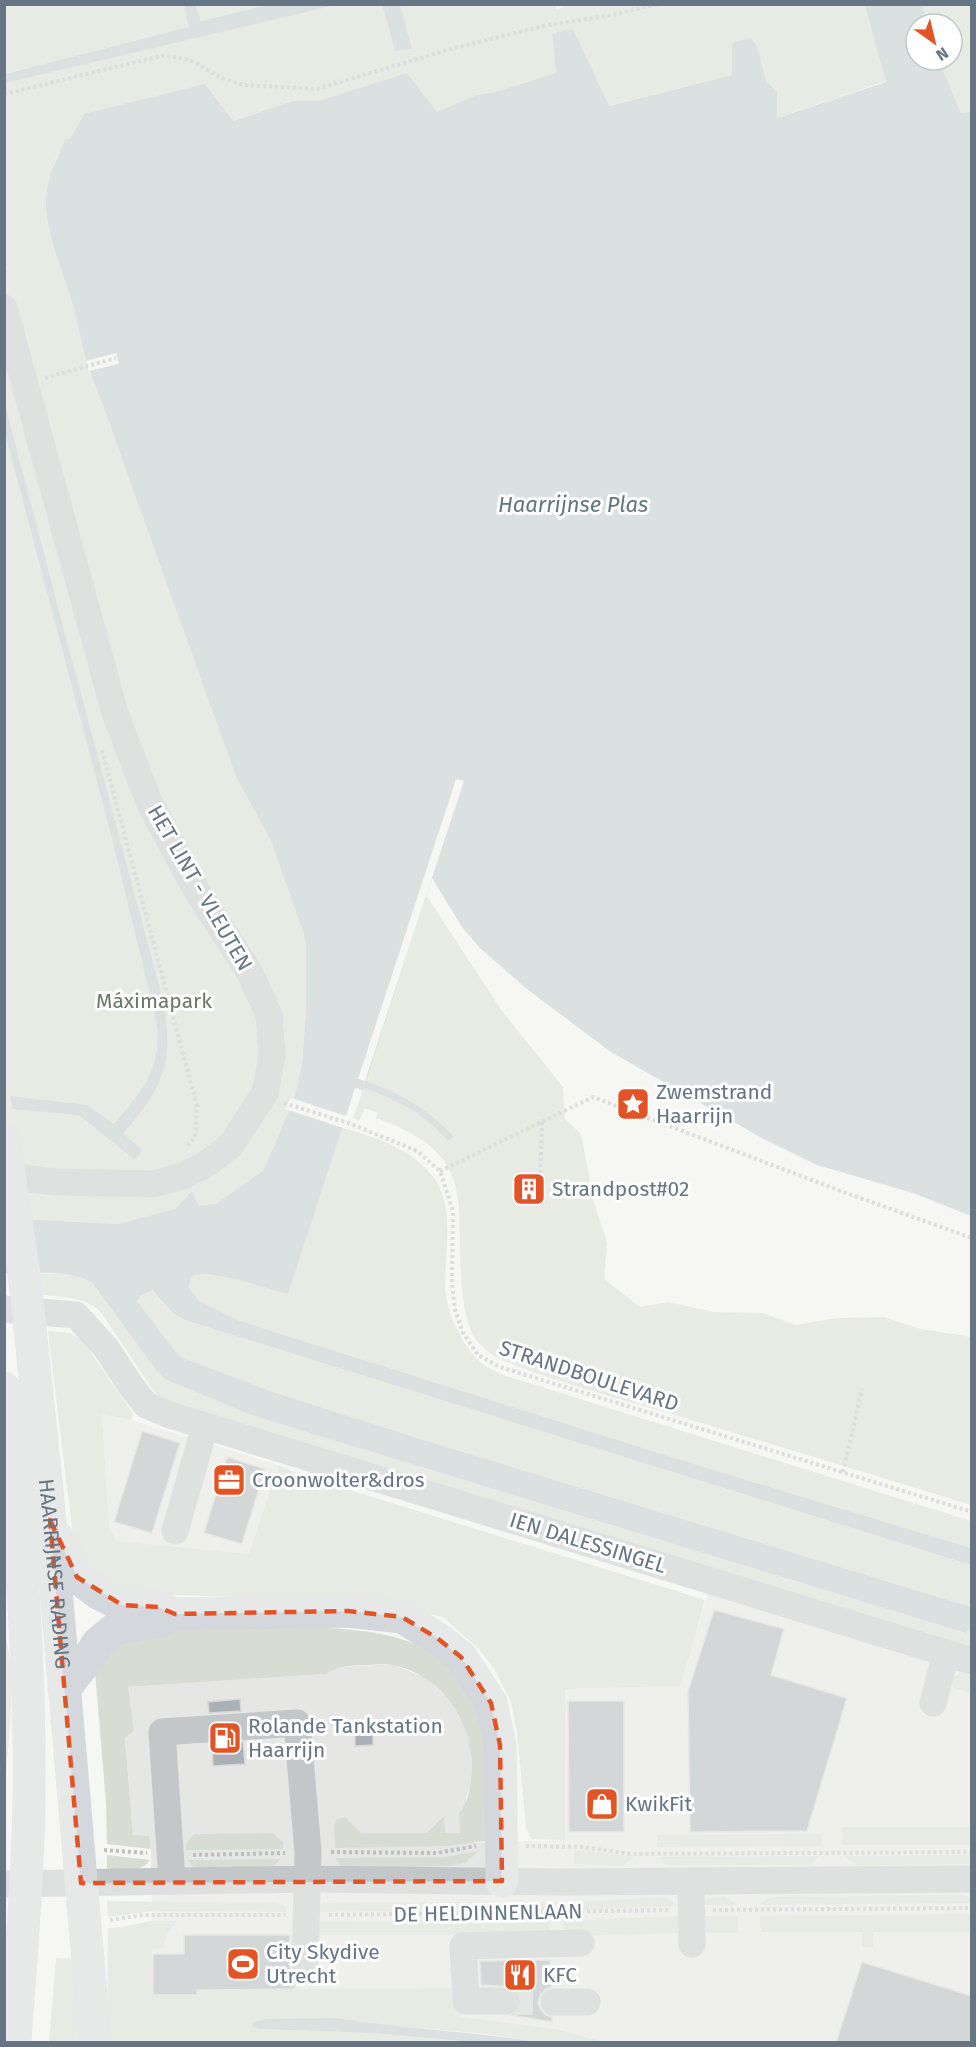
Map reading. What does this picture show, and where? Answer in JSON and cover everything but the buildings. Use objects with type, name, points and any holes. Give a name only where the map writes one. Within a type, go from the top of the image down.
[{"type":"main road","name":"HAARRIJNSE RADING","points":[[4,1141],[26,1289],[50,1520],[95,2043]]},
{"type":"main road","name":"HAARRIJNSE RADING","points":[[4,1388],[15,1620],[29,1744],[22,1957],[15,2043]]},
{"type":"main road","points":[[50,1520],[77,1577],[98,1593],[122,1605],[158,1607],[175,1614],[348,1611],[402,1617],[437,1638],[461,1658],[491,1703],[500,1745],[502,1881]]},
{"type":"main road","points":[[64,1689],[98,1643],[115,1629],[158,1622],[175,1614]]},
{"type":"street","name":"HET LINT - VLEUTEN","points":[[4,309],[115,713],[149,802],[197,891],[250,972],[268,1015],[272,1056],[265,1093],[231,1145],[208,1163],[183,1176],[154,1184],[56,1182]]},
{"type":"street","points":[[4,1176],[56,1182]]},
{"type":"street","points":[[4,1192],[18,1192],[56,1182]]},
{"type":"street","name":"IEN DALESSINGEL","points":[[7,1310],[76,1315],[106,1348],[146,1405],[170,1415],[972,1661]]},
{"type":"street","points":[[176,1531],[205,1426]]},
{"type":"street","points":[[933,1703],[946,1653]]},
{"type":"street","points":[[172,1880],[162,1732],[297,1723],[308,1879],[305,1963]]},
{"type":"street","name":"DE HELDINNENLAAN","points":[[4,1884],[308,1879],[691,1881],[972,1879]]},
{"type":"street","points":[[691,1881],[692,1944]]},
{"type":"street","points":[[507,2001],[466,2001],[463,1946],[581,1943]]},
{"type":"street","points":[[554,2002],[587,2002]]},
{"type":"path","points":[[4,94],[165,55],[190,60],[222,78],[244,85],[317,90],[454,48],[544,26],[612,15],[658,4]]},
{"type":"path","points":[[24,383],[116,358]]},
{"type":"path","points":[[99,739],[197,1106],[195,1137],[180,1154]]},
{"type":"path","points":[[277,1100],[351,1124],[417,1151],[440,1171],[593,1097],[972,1238]]},
{"type":"path","points":[[540,1185],[542,1122]]},
{"type":"path","name":"STRANDBOULEVARD","points":[[440,1171],[453,1211],[452,1283],[455,1310],[462,1333],[478,1355],[500,1367],[972,1512]]},
{"type":"path","points":[[843,1472],[862,1389]]},
{"type":"path","name":"DE HELDINNENLAAN","points":[[108,1921],[143,1915],[972,1908]]},
{"type":"highlighted area","points":[[50,1520],[77,1577],[122,1605],[158,1607],[175,1614],[348,1611],[402,1617],[437,1638],[461,1657],[491,1703],[500,1745],[502,1881],[81,1883]]},
{"type":"shaded area","points":[[102,1414],[131,1420],[279,1465],[249,1554],[117,1541],[109,1528]]},
{"type":"shaded area","points":[[718,1558],[971,1635],[971,2042],[605,2042],[555,2029],[375,2007],[153,2006],[151,1849],[133,1835],[125,1738],[134,1731],[127,1687],[326,1674],[337,1667],[392,1664],[426,1678],[449,1699],[466,1727],[472,1755],[472,1783],[466,1797],[464,1843],[565,1840],[565,1689],[681,1686]]},
{"type":"green space","points":[[196,4],[267,5],[201,21]]},
{"type":"green space","name":"Máximapark","points":[[335,4],[382,5],[395,51],[412,49],[400,5],[555,4],[557,9],[572,4],[865,5],[886,81],[776,118],[777,91],[766,81],[757,46],[732,75],[608,106],[552,34],[556,73],[495,92],[477,95],[437,113],[407,74],[319,101],[292,101],[232,121],[84,114],[56,158],[49,181],[50,229],[74,307],[89,371],[236,777],[272,843],[306,941],[306,1009],[302,1065],[294,1099],[263,1171],[216,1205],[199,1206],[192,1191],[175,1209],[118,1224],[5,1218],[4,269],[7,269],[4,258],[4,83]]},
{"type":"green space","points":[[4,5],[184,5],[190,27],[5,74]]},
{"type":"green space","points":[[922,5],[971,5],[971,111],[961,113],[944,72],[964,72],[964,12],[924,12]]},
{"type":"green space","points":[[426,895],[502,1011],[563,1087],[565,1119],[581,1134],[594,1203],[607,1243],[604,1279],[640,1307],[668,1302],[714,1312],[763,1313],[796,1325],[837,1318],[883,1317],[921,1329],[971,1337],[971,1505],[544,1376],[499,1359],[477,1341],[469,1326],[464,1303],[459,1212],[456,1188],[449,1168],[434,1150],[411,1133],[376,1118],[378,1113],[365,1108],[359,1121],[353,1118],[364,1088],[409,1109],[439,1131],[448,1141],[453,1137],[434,1118],[413,1103],[365,1081]]},
{"type":"green space","points":[[342,1127],[400,1149],[421,1164],[438,1184],[443,1196],[447,1223],[445,1290],[447,1301],[459,1334],[472,1353],[484,1365],[503,1375],[971,1521],[971,1548],[681,1460],[240,1321],[198,1300],[189,1287],[193,1276],[203,1274],[241,1280],[288,1293]]},
{"type":"green space","points":[[39,1274],[72,1275],[86,1280],[217,1399],[254,1416],[966,1633],[971,1628],[971,1648],[161,1398],[153,1390],[100,1311],[80,1300],[42,1295]]},
{"type":"green space","points":[[151,1290],[173,1313],[185,1320],[971,1565],[971,1607],[414,1437],[270,1391],[184,1358],[178,1355],[137,1301],[140,1296]]},
{"type":"green space","points":[[48,1331],[70,1333],[83,1341],[133,1414],[131,1420],[102,1414],[109,1528],[117,1541],[249,1554],[279,1465],[298,1474],[705,1600],[681,1686],[565,1689],[565,1840],[531,1839],[526,1827],[517,1732],[511,1702],[495,1670],[479,1649],[444,1618],[389,1602],[117,1593],[75,1552]]},
{"type":"green space","points":[[315,1627],[360,1631],[401,1639],[420,1646],[454,1671],[474,1700],[485,1730],[488,1762],[486,1841],[447,1846],[335,1848],[334,1825],[337,1819],[345,1817],[361,1833],[427,1833],[444,1816],[445,1833],[460,1833],[459,1813],[468,1797],[472,1766],[466,1732],[459,1716],[439,1689],[425,1678],[410,1670],[383,1664],[345,1666],[326,1674],[128,1687],[134,1731],[125,1738],[133,1835],[149,1836],[151,1849],[107,1844],[106,1803],[95,1671],[110,1651],[145,1630]]},
{"type":"green space","points":[[5,1636],[11,1670],[11,1691],[5,1792]]},
{"type":"green space","points":[[962,1673],[971,1676],[971,1693],[948,1686],[953,1677]]},
{"type":"green space","points":[[842,1827],[971,1827],[971,1845],[842,1845]]},
{"type":"green space","points":[[273,1833],[283,1842],[283,1849],[186,1850],[186,1844],[194,1834]]},
{"type":"green space","points":[[822,1834],[822,1846],[657,1847],[658,1835]]},
{"type":"green space","points":[[584,1850],[635,1857],[622,1866],[574,1864],[574,1851]]},
{"type":"green space","points":[[479,1851],[465,1863],[449,1866],[348,1868],[340,1865],[335,1858],[445,1857]]},
{"type":"green space","points":[[107,1855],[150,1860],[136,1869],[107,1870]]},
{"type":"green space","points":[[971,1855],[971,1864],[856,1865],[844,1856]]},
{"type":"green space","points":[[820,1856],[810,1865],[666,1865],[659,1857]]},
{"type":"green space","points":[[281,1859],[270,1869],[199,1869],[192,1866],[188,1860]]},
{"type":"green space","points":[[964,1895],[970,1898],[971,1903],[760,1905],[765,1900],[774,1897]]},
{"type":"green space","points":[[725,1896],[737,1905],[700,1905],[706,1899]]},
{"type":"green space","points":[[666,1897],[676,1906],[574,1910],[574,1902]]},
{"type":"green space","points":[[107,1901],[276,1903],[284,1906],[287,1912],[153,1911],[108,1917]]},
{"type":"green space","points":[[558,1902],[551,1910],[311,1912],[315,1906],[325,1903]]},
{"type":"green space","points":[[971,1914],[971,1932],[873,1932],[873,1947],[862,1947],[862,1932],[761,1932],[760,1916]]},
{"type":"green space","points":[[678,1916],[678,1933],[564,1936],[564,1921]]},
{"type":"green space","points":[[699,1916],[738,1916],[738,1933],[699,1933]]},
{"type":"green space","points":[[151,1921],[177,1921],[167,1934],[164,1948],[152,1949],[153,1995],[196,1995],[197,1990],[454,1988],[453,1935],[311,1935],[311,1922],[550,1921],[550,1936],[460,1937],[461,2017],[555,2029],[605,2042],[536,2042],[487,2034],[371,2024],[336,2018],[257,2020],[260,2029],[372,2033],[472,2042],[107,2042],[108,1928]]},
{"type":"green space","points":[[56,1958],[77,1959],[82,2042],[49,2042]]},
{"type":"water","points":[[184,5],[196,5],[201,21],[267,5],[335,5],[5,83],[5,74],[189,27]]},
{"type":"water","points":[[382,5],[400,5],[412,49],[395,51]]},
{"type":"water","name":"Haarrijnse Plas","points":[[865,5],[922,5],[924,12],[904,12],[904,72],[944,72],[961,113],[972,111],[971,1216],[913,1193],[817,1165],[760,1137],[611,1052],[527,989],[480,948],[462,927],[432,878],[366,1081],[391,1091],[424,1110],[454,1137],[448,1141],[439,1131],[409,1109],[364,1088],[349,1130],[342,1128],[288,1294],[227,1277],[203,1274],[192,1277],[189,1287],[198,1300],[240,1321],[681,1460],[971,1548],[971,1565],[185,1320],[173,1313],[152,1290],[140,1296],[137,1301],[178,1355],[184,1358],[270,1391],[414,1437],[971,1607],[971,1628],[966,1633],[254,1416],[165,1379],[94,1285],[86,1280],[64,1274],[5,1273],[4,1218],[118,1224],[175,1209],[192,1191],[199,1206],[216,1204],[263,1171],[294,1099],[302,1065],[306,1009],[306,941],[272,843],[236,777],[89,368],[73,305],[52,242],[46,194],[52,169],[67,138],[70,139],[84,114],[205,84],[233,121],[292,101],[319,101],[407,73],[437,112],[477,95],[495,92],[556,73],[552,34],[573,29],[609,106],[732,75],[732,43],[751,38],[757,46],[766,81],[777,91],[777,118],[886,82]]},
{"type":"water","points":[[4,401],[165,1008],[167,1046],[162,1074],[146,1105],[123,1133],[142,1150],[134,1159],[79,1115],[13,1109],[10,1096],[87,1105],[114,1124],[148,1079],[153,1067],[158,1040],[157,1024],[113,842],[5,433]]},
{"type":"water","points":[[336,2018],[536,2042],[472,2042],[372,2033],[259,2029],[253,2027],[252,2023],[263,2019]]},
{"type":"pier","points":[[116,353],[119,364],[89,371],[86,361]]},
{"type":"pier","points":[[456,779],[464,781],[365,1081],[358,1079]]},
{"type":"pier","points":[[355,1088],[363,1090],[349,1130],[285,1109],[291,1098],[346,1116]]},
{"type":"tunnel","points":[[506,2001],[554,2002]]},
{"type":"place","name":"Zwemstrand Haarrijn","points":[[633,1104]]},
{"type":"place","name":"Strandpost#02","points":[[529,1189]]},
{"type":"place","name":"Croonwolter&dros","points":[[229,1480]]},
{"type":"place","name":"Rolande Tankstation Haarrijn","points":[[225,1738]]},
{"type":"place","name":"KwikFit","points":[[602,1804]]},
{"type":"place","name":"City Skydive Utrecht","points":[[243,1964]]},
{"type":"place","name":"KFC","points":[[520,1975]]}]
